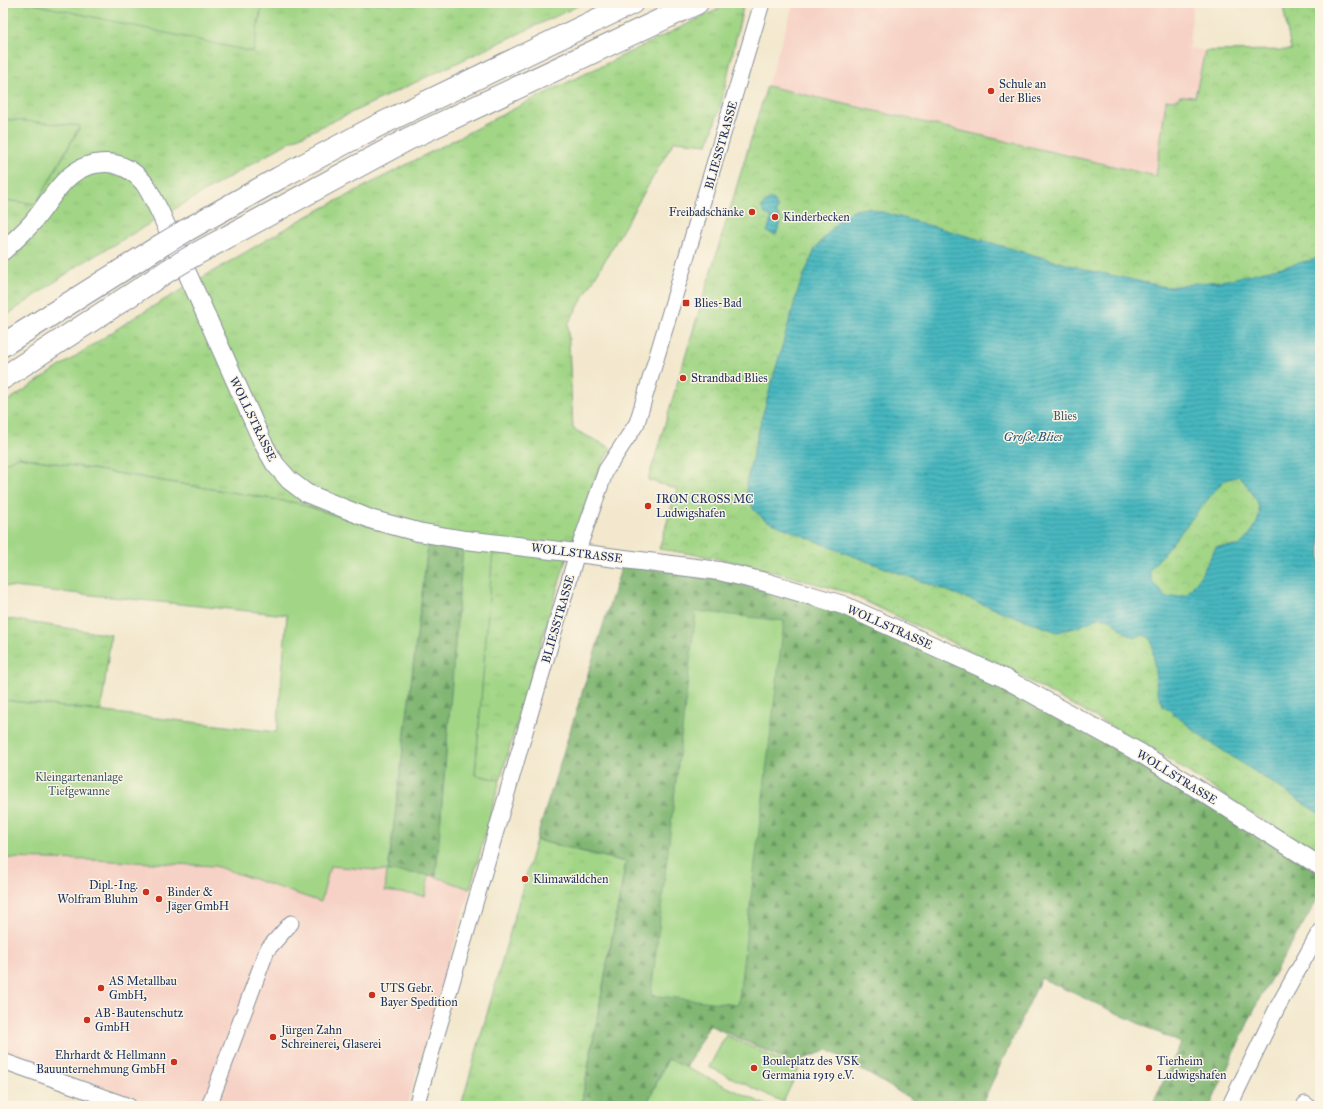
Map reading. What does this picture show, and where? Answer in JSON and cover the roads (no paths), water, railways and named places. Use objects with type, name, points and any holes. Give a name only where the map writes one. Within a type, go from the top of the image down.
[{"type":"highway","points":[[3,345],[160,246],[279,178],[377,126],[632,3]]},
{"type":"highway","points":[[3,378],[169,270],[408,139],[698,3]]},
{"type":"street","name":"BLIESSTRASSE","points":[[416,1106],[577,553],[606,470],[637,424],[762,3]]},
{"type":"street","name":"WOLLSTRASSE","points":[[3,251],[32,223],[70,175],[82,167],[97,163],[113,164],[130,170],[144,183],[160,212],[263,443],[275,464],[288,480],[306,493],[322,501],[373,520],[418,532],[465,540],[719,572],[765,582],[843,605],[1004,678],[1142,754],[1320,866]]},
{"type":"street","points":[[209,1106],[267,950],[291,923]]},
{"type":"street","points":[[1230,1105],[1277,1008],[1320,931]]},
{"type":"street","points":[[3,1061],[129,1106]]},
{"type":"water","name":"Kinderbecken","points":[[770,199],[774,201],[778,208],[776,212],[781,220],[776,235],[767,232],[771,219],[770,216],[766,215],[761,207]]},
{"type":"water","name":"Große Blies","points":[[868,208],[1087,270],[1166,287],[1227,280],[1320,258],[1320,814],[1205,739],[1163,705],[1157,691],[1152,643],[1149,637],[1143,635],[1135,637],[1128,635],[1110,619],[1100,617],[1078,627],[1057,632],[837,550],[765,520],[754,510],[748,499],[746,484],[762,417],[798,290],[815,249],[841,218],[853,210]],"holes":[[[1239,476],[1258,503],[1259,511],[1255,527],[1239,546],[1216,547],[1201,575],[1187,595],[1167,598],[1153,583],[1149,571],[1223,481]]]},
{"type":"place","name":"Schule an der Blies","points":[[991,91]]},
{"type":"place","name":"Freibadschänke","points":[[752,212]]},
{"type":"place","name":"Kinderbecken","points":[[775,217]]},
{"type":"place","name":"Blies-Bad","points":[[686,303]]},
{"type":"place","name":"Strandbad Blies","points":[[683,378]]},
{"type":"place","name":"IRON CROSS MC Ludwigshafen","points":[[648,506]]},
{"type":"place","name":"Klimawäldchen","points":[[525,879]]},
{"type":"place","name":"Dipl.-Ing. Wolfram Bluhm","points":[[146,892]]},
{"type":"place","name":"Binder & Jäger GmbH","points":[[159,899]]},
{"type":"place","name":"AS Metallbau GmbH,","points":[[101,988]]},
{"type":"place","name":"UTS Gebr. Bayer Spedition","points":[[372,995]]},
{"type":"place","name":"AB-Bautenschutz GmbH","points":[[87,1020]]},
{"type":"place","name":"Jürgen Zahn Schreinerei, Glaserei","points":[[273,1037]]},
{"type":"place","name":"Ehrhardt & Hellmann Bauunternehmung GmbH","points":[[174,1062]]},
{"type":"place","name":"Bouleplatz des VSK Germania 1919 e.V.","points":[[754,1068]]},
{"type":"place","name":"Tierheim Ludwigshafen","points":[[1149,1068]]},
{"type":"park label","name":"Blies","points":[[1065,416]]},
{"type":"park label","name":"Kleingartenanlage Tiefgewanne","points":[[79,784]]}]
